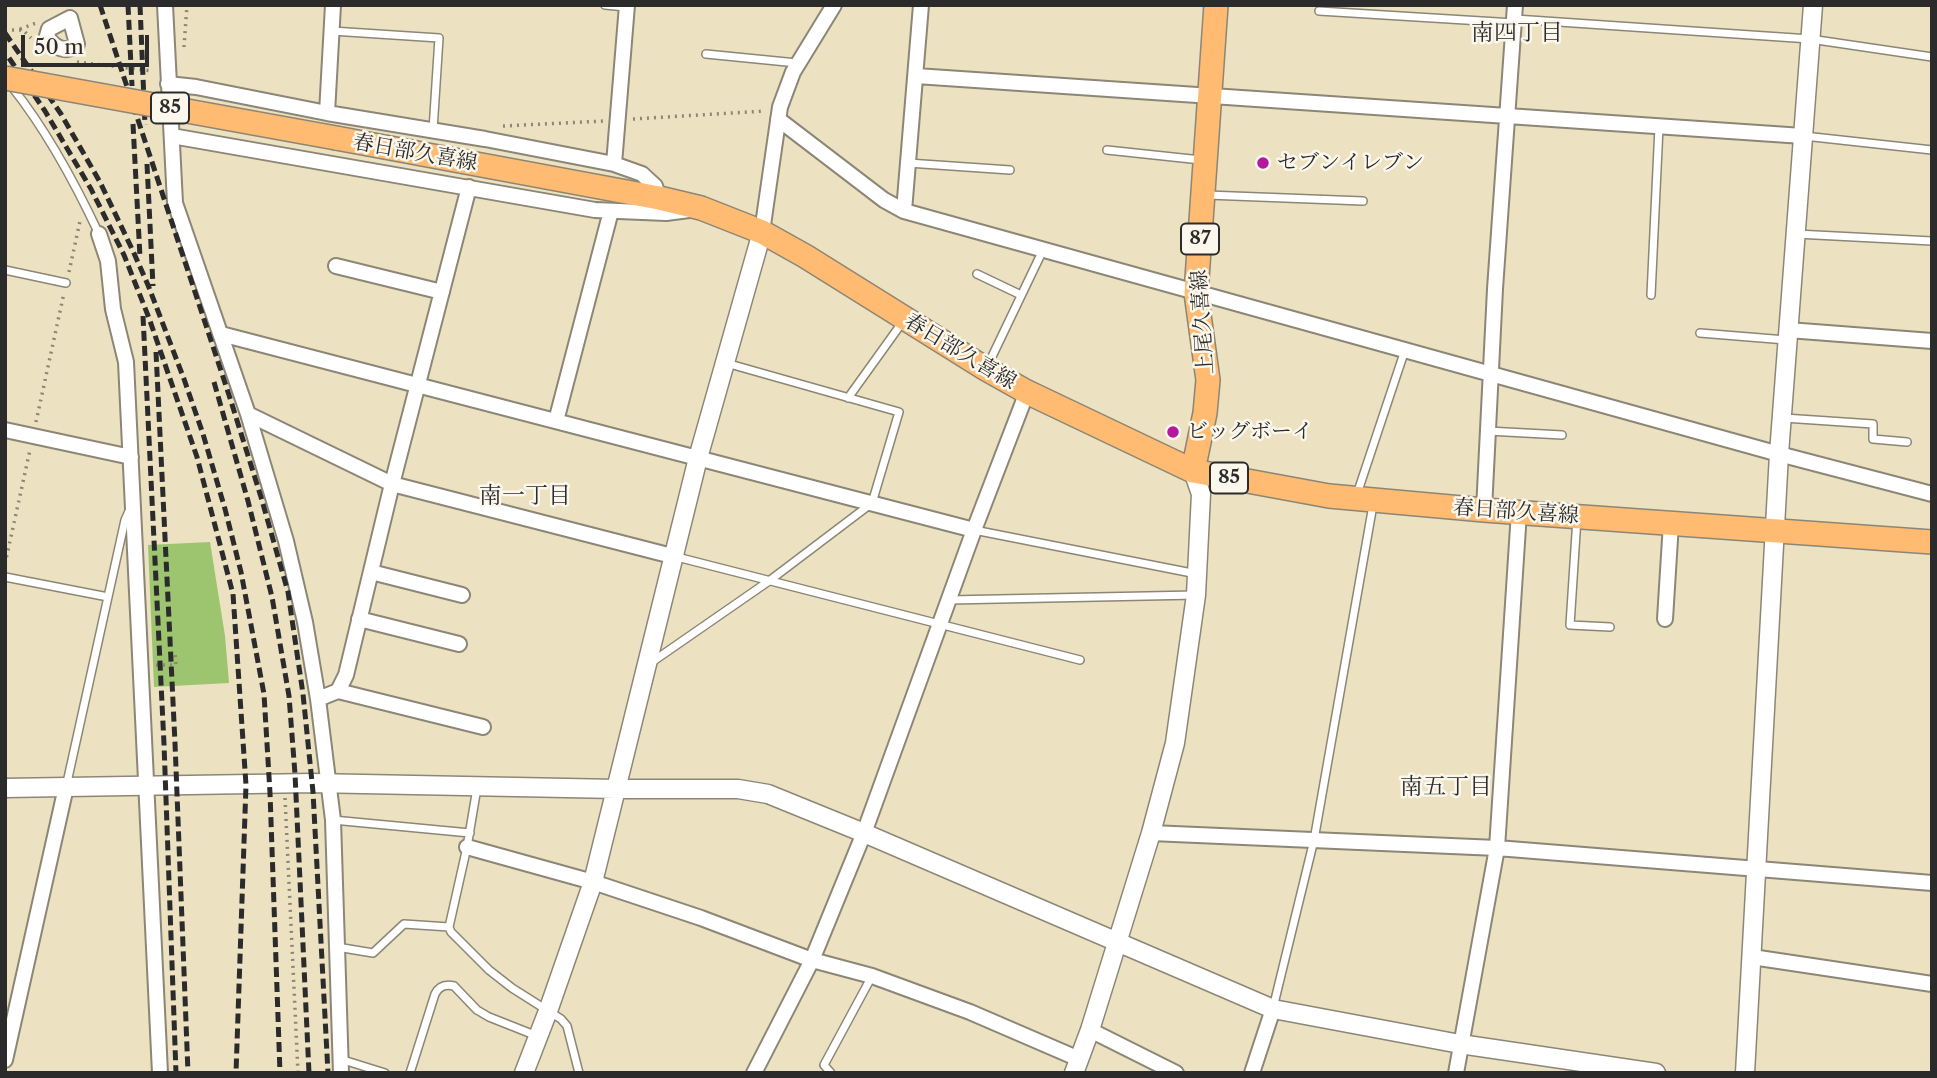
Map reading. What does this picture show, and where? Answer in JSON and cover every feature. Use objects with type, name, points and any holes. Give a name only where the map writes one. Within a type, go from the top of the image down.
[{"type":"main road","name":"上尾久喜線","points":[[1193,471],[1205,413],[1208,380],[1196,293],[1216,5]]},
{"type":"main road","name":"春日部久喜線","points":[[8,82],[336,138],[701,208],[762,232],[805,256],[1027,392],[1193,471],[1329,496],[1484,510],[1932,542]]},
{"type":"street","points":[[165,5],[175,203],[248,414],[286,541],[305,622],[318,699],[333,820],[340,1066]]},
{"type":"street","points":[[327,113],[333,5]]},
{"type":"street","points":[[524,1073],[593,882],[672,556],[762,232],[780,107],[798,64],[834,5]]},
{"type":"street","points":[[904,211],[921,5]]},
{"type":"street","points":[[1745,1073],[1779,454],[1813,5]]},
{"type":"street","points":[[614,164],[626,6]]},
{"type":"street","points":[[1484,510],[1495,289],[1514,16]]},
{"type":"street","points":[[916,76],[1803,136]]},
{"type":"street","points":[[168,84],[614,164],[642,174],[656,186],[659,198]]},
{"type":"street","points":[[778,119],[884,200],[904,211],[1932,494]]},
{"type":"street","points":[[172,136],[611,211],[666,213],[701,208]]},
{"type":"street","points":[[338,691],[346,675],[469,187]]},
{"type":"street","points":[[556,421],[611,211]]},
{"type":"street","points":[[99,234],[108,261],[113,309],[125,354],[160,1073]]},
{"type":"street","points":[[336,266],[442,292]]},
{"type":"street","points":[[221,334],[974,530]]},
{"type":"street","points":[[1787,335],[1932,341]]},
{"type":"street","points":[[754,1073],[812,960],[864,833],[1027,392]]},
{"type":"street","points":[[248,414],[392,484],[672,556]]},
{"type":"street","points":[[5,430],[131,457]]},
{"type":"street","points":[[468,840],[702,918],[812,960],[872,976],[970,1012],[1076,1066],[1090,1030],[1151,833],[1175,743],[1198,574],[1201,494],[1193,471]]},
{"type":"street","points":[[1456,1073],[1497,848],[1519,512]]},
{"type":"street","points":[[1664,619],[1671,523]]},
{"type":"street","points":[[371,572],[462,595]]},
{"type":"street","points":[[359,619],[460,644]]},
{"type":"street","points":[[318,699],[338,691],[484,727]]},
{"type":"street","points":[[5,788],[329,783],[738,789],[768,794],[1273,1009],[1460,1044],[1656,1073]]},
{"type":"street","points":[[6,1054],[66,788]]},
{"type":"street","points":[[1151,833],[1497,848],[1932,883]]},
{"type":"street","points":[[1752,957],[1932,984]]},
{"type":"street","points":[[1252,1073],[1273,1009]]},
{"type":"street","points":[[1090,1030],[1176,1073]]},
{"type":"lane","points":[[605,5],[626,6]]},
{"type":"lane","points":[[1319,11],[1514,16],[1810,39],[1932,57]]},
{"type":"lane","points":[[331,32],[439,38],[433,130]]},
{"type":"lane","points":[[706,54],[798,64]]},
{"type":"lane","points":[[8,82],[27,106],[84,202],[99,234]]},
{"type":"lane","points":[[1651,295],[1659,127]]},
{"type":"lane","points":[[1803,136],[1932,150]]},
{"type":"lane","points":[[1107,150],[1205,160]]},
{"type":"lane","points":[[908,163],[1010,170]]},
{"type":"lane","points":[[1203,195],[1363,201]]},
{"type":"lane","points":[[1796,234],[1932,241]]},
{"type":"lane","points":[[986,369],[1043,250]]},
{"type":"lane","points":[[5,270],[66,283]]},
{"type":"lane","points":[[977,274],[1021,295]]},
{"type":"lane","points":[[848,397],[904,319]]},
{"type":"lane","points":[[1700,333],[1787,335]]},
{"type":"lane","points":[[1273,1009],[1314,839],[1365,499],[1405,350]]},
{"type":"lane","points":[[646,666],[769,581],[872,503],[899,412],[726,363]]},
{"type":"lane","points":[[1782,418],[1873,424],[1872,439],[1907,442]]},
{"type":"lane","points":[[1488,430],[1562,435]]},
{"type":"lane","points":[[66,788],[125,520],[133,501]]},
{"type":"lane","points":[[1577,516],[1570,625],[1610,627]]},
{"type":"lane","points":[[974,530],[1198,574]]},
{"type":"lane","points":[[672,556],[1080,660]]},
{"type":"lane","points":[[5,576],[108,597]]},
{"type":"lane","points":[[949,600],[1196,595]]},
{"type":"lane","points":[[478,787],[449,927],[489,970],[568,1026],[579,1073]]},
{"type":"lane","points":[[333,820],[468,840]]},
{"type":"lane","points":[[337,947],[373,953],[404,925],[449,927]]},
{"type":"lane","points":[[831,1073],[824,1065],[872,976]]},
{"type":"lane","points":[[410,1073],[435,994],[438,988],[444,985],[454,986],[477,1010],[489,1017],[538,1037]]},
{"type":"lane","points":[[340,1066],[385,1073]]},
{"type":"path","points":[[184,46],[187,5]]},
{"type":"path","points":[[5,564],[84,202]]},
{"type":"path","points":[[140,664],[176,665],[176,652]]},
{"type":"path","points":[[285,793],[298,1073]]},
{"type":"green space","points":[[210,542],[225,636],[229,683],[154,687],[148,545]]},
{"type":"railway","points":[[100,5],[229,395],[288,592],[303,694],[313,792],[328,1073]]},
{"type":"railway","points":[[128,5],[132,86]]},
{"type":"railway","points":[[140,5],[145,125]]},
{"type":"railway","points":[[5,33],[61,114],[100,182],[133,251],[184,379],[225,509],[241,572],[264,694],[280,1073]]},
{"type":"railway","points":[[9,58],[45,111],[91,189],[124,255],[197,457],[233,594],[246,785],[236,1073]]},
{"type":"railway","points":[[133,124],[140,257]]},
{"type":"railway","points":[[147,164],[153,286]]},
{"type":"railway","points":[[143,316],[164,744],[176,1073]]},
{"type":"railway","points":[[156,352],[188,1073]]},
{"type":"railway","points":[[214,382],[272,597],[289,696],[309,1073]]},
{"type":"place","name":"セブンイレブン","points":[[1263,163]]},
{"type":"place","name":"ビッグボーイ","points":[[1173,432]]},
{"type":"district","name":"南四丁目","points":[[1517,33]]},
{"type":"district","name":"南一丁目","points":[[525,496]]},
{"type":"district","name":"南五丁目","points":[[1446,787]]}]
